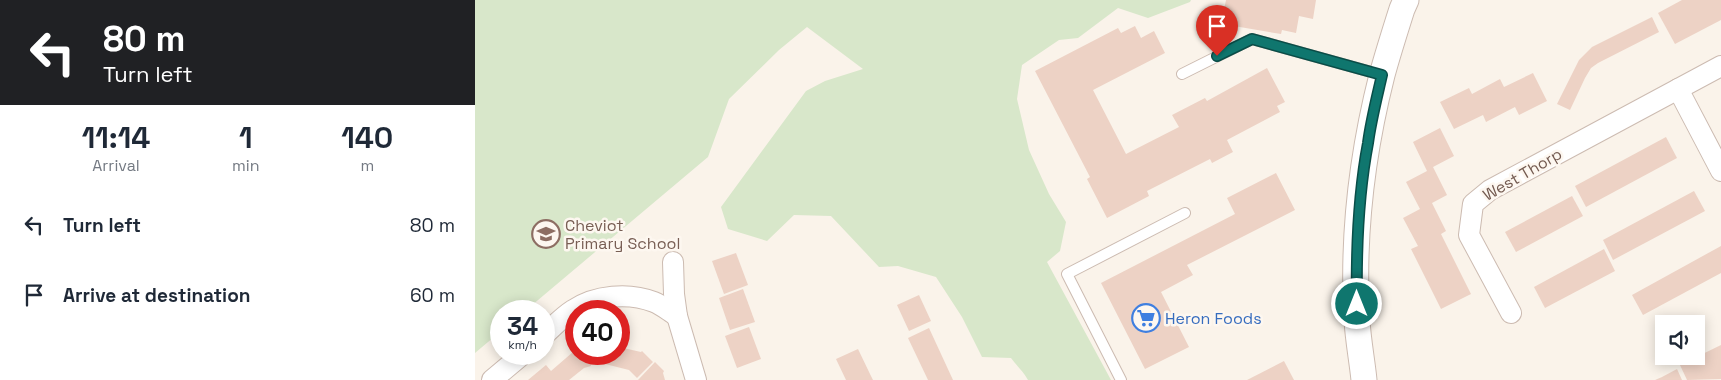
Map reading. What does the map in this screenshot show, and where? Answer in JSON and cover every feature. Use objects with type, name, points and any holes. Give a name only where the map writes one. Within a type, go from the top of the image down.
[{"type":"street","points":[[1364,380],[1357,320],[1356,255],[1360,201],[1368,142],[1382,75],[1406,0]]},
{"type":"street","name":"West Thorp","points":[[1511,313],[1469,235],[1473,204],[1490,190],[1721,66]]},
{"type":"street","points":[[1678,89],[1721,171]]},
{"type":"street","points":[[673,262],[677,316],[696,380]]},
{"type":"street","points":[[555,326],[573,310],[593,301],[609,297],[632,296],[655,302],[677,316]]},
{"type":"street","points":[[492,380],[510,365]]},
{"type":"lane","points":[[1182,74],[1252,39],[1382,75]]},
{"type":"lane","points":[[1121,380],[1067,274],[1185,213]]},
{"type":"green space","points":[[475,0],[1191,0],[1148,18],[1118,8],[1078,38],[1059,40],[1022,65],[1017,99],[1029,150],[1049,194],[1066,222],[1060,251],[1047,262],[1111,380],[1028,380],[1011,358],[982,357],[962,317],[936,277],[898,266],[879,267],[831,216],[794,215],[767,241],[728,229],[721,207],[806,91],[825,81],[863,69],[807,27],[779,50],[729,99],[708,157],[538,300],[490,300],[490,340],[475,353]]},
{"type":"building","points":[[1226,0],[1316,0],[1313,19],[1299,16],[1296,33],[1282,30],[1281,34],[1234,26],[1235,22],[1227,21],[1228,15],[1223,15]]},
{"type":"building","points":[[1682,0],[1721,0],[1721,20],[1675,44],[1658,13]]},
{"type":"building","points":[[1652,17],[1659,32],[1591,68],[1570,110],[1557,104],[1579,60],[1592,47]]},
{"type":"building","points":[[1135,26],[1141,38],[1154,31],[1165,53],[1093,90],[1126,154],[1179,127],[1172,115],[1205,98],[1207,101],[1267,68],[1285,102],[1277,106],[1280,112],[1227,140],[1233,152],[1212,163],[1210,159],[1147,191],[1149,196],[1107,218],[1087,179],[1090,177],[1035,71],[1118,28],[1121,33]]},
{"type":"building","points":[[1533,73],[1547,101],[1519,115],[1515,107],[1486,122],[1483,115],[1454,129],[1440,102],[1469,88],[1472,94],[1500,79],[1504,87]]},
{"type":"building","points":[[1440,128],[1454,156],[1433,167],[1447,195],[1432,203],[1446,231],[1441,234],[1471,294],[1441,309],[1411,249],[1418,246],[1403,218],[1420,209],[1406,182],[1427,171],[1413,142]]},
{"type":"building","points":[[1666,137],[1677,158],[1586,207],[1575,186]]},
{"type":"building","points":[[1276,173],[1295,210],[1187,265],[1193,275],[1161,292],[1189,347],[1145,369],[1101,283],[1235,214],[1227,198]]},
{"type":"building","points":[[1694,191],[1705,211],[1613,260],[1603,240]]},
{"type":"building","points":[[1572,196],[1583,216],[1516,252],[1505,232]]},
{"type":"building","points":[[1721,246],[1721,273],[1643,315],[1632,295]]},
{"type":"building","points":[[1604,249],[1615,271],[1545,308],[1534,287]]},
{"type":"building","points":[[736,253],[748,285],[724,294],[712,261]]},
{"type":"building","points":[[743,289],[755,322],[730,330],[719,298]]},
{"type":"building","points":[[919,295],[931,321],[909,331],[897,305]]},
{"type":"building","points":[[749,327],[761,359],[737,368],[725,336]]},
{"type":"building","points":[[929,328],[953,380],[928,380],[908,338]]},
{"type":"building","points":[[1721,345],[1721,379],[1687,380],[1680,365],[1705,365],[1705,353]]},
{"type":"building","points":[[858,349],[873,380],[846,380],[836,359]]},
{"type":"building","points":[[630,350],[642,351],[653,362],[637,378],[629,370],[609,365],[630,365]]},
{"type":"building","points":[[565,359],[565,365],[591,366],[584,368],[569,380],[528,380],[546,365],[551,371]]},
{"type":"building","points":[[1284,361],[1294,380],[1247,380]]},
{"type":"building","points":[[655,362],[664,371],[665,380],[638,380]]},
{"type":"building","points":[[1677,369],[1682,380],[1655,380],[1662,377]]},
{"type":"place","name":"Cheviot Primary School","points":[[546,234]]},
{"type":"place","name":"Heron Foods","points":[[1146,318]]},
{"type":"route","points":[[1217,56],[1252,39],[1382,75],[1368,142],[1360,201],[1356,255],[1357,304]]}]
